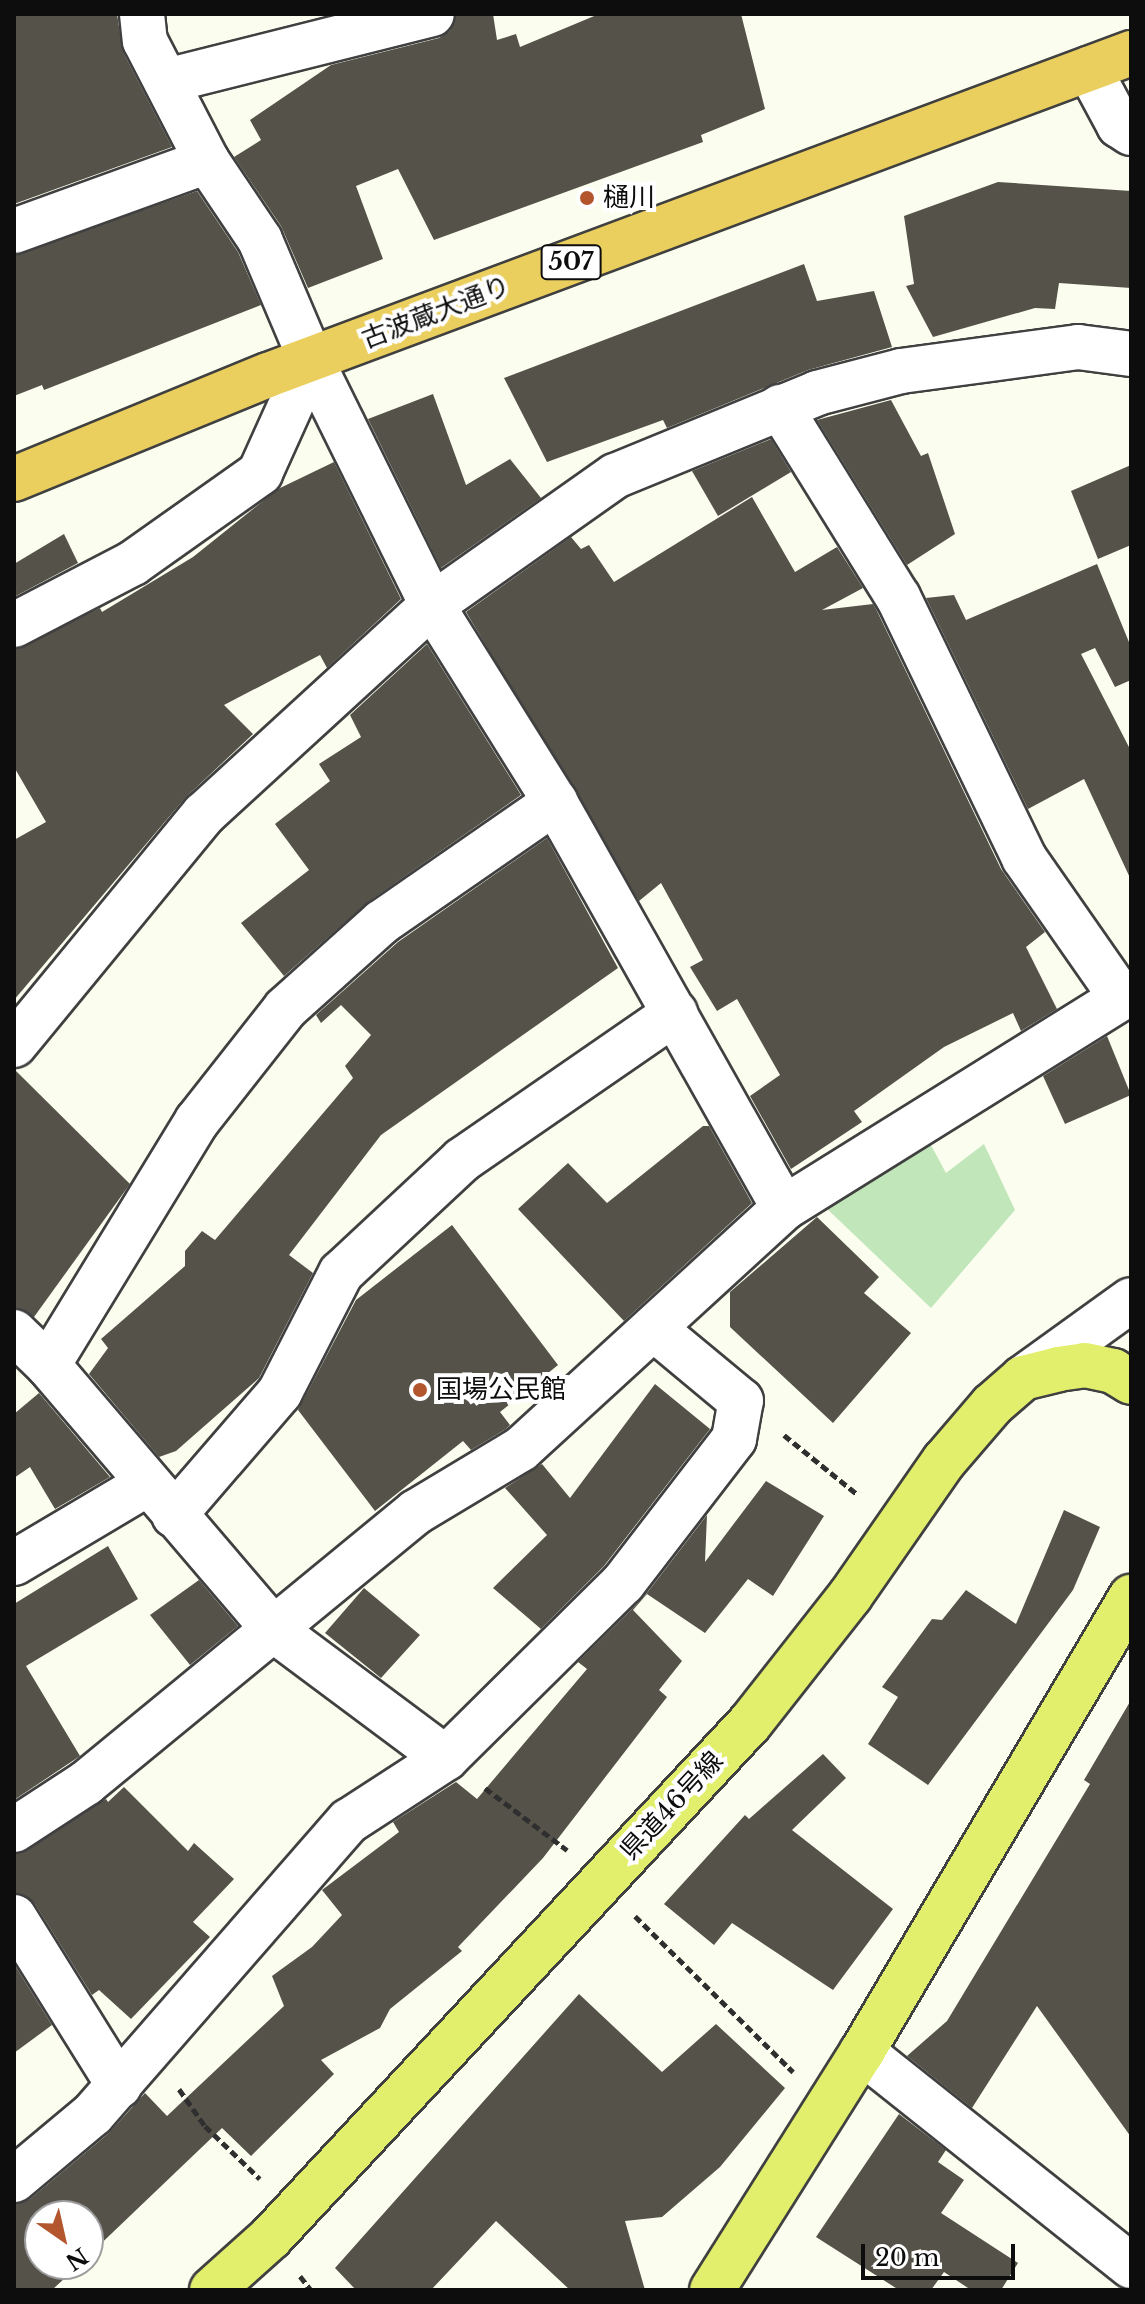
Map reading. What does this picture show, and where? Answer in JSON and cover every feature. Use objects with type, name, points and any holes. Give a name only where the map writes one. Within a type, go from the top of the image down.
[{"type":"highway","name":"古波蔵大通り","points":[[14,479],[311,360],[1131,53]]},
{"type":"main road","points":[[1023,1378],[1085,1365],[1113,1371],[1131,1382]]},
{"type":"main road","name":"県道46号線","points":[[212,2290],[271,2237],[750,1723],[850,1596],[971,1426],[1023,1378]]},
{"type":"main road","points":[[712,2290],[862,2052],[1131,1597]]},
{"type":"street","points":[[142,14],[145,41],[207,161],[260,240],[311,360],[432,605],[555,802],[784,1208]]},
{"type":"street","points":[[166,81],[432,14]]},
{"type":"street","points":[[1089,69],[1119,125],[1131,133]]},
{"type":"street","points":[[14,231],[207,161]]},
{"type":"street","points":[[14,1045],[204,814],[432,605],[615,476],[780,407],[901,371],[1003,354],[1078,347],[1131,354]]},
{"type":"street","points":[[14,625],[133,563],[260,473],[311,360]]},
{"type":"street","points":[[14,1830],[86,1783],[416,1512],[521,1449],[784,1208],[1126,994],[1024,858],[898,597],[780,407]]},
{"type":"street","points":[[48,1365],[197,1121],[285,1009],[382,922],[555,802]]},
{"type":"street","points":[[14,1563],[161,1499],[280,1392],[341,1273],[462,1160],[675,1013]]},
{"type":"street","points":[[1023,1378],[1131,1300]]},
{"type":"street","points":[[14,2180],[119,2086],[150,2045],[349,1821],[446,1758],[623,1583],[734,1439],[741,1401],[653,1328]]},
{"type":"street","points":[[14,1332],[48,1365],[274,1630],[446,1758]]},
{"type":"street","points":[[14,1917],[119,2086]]},
{"type":"street","points":[[862,2052],[1131,2266]]},
{"type":"path","points":[[741,1401],[858,1495]]},
{"type":"path","points":[[446,1758],[577,1858]]},
{"type":"path","points":[[623,1904],[796,2075]]},
{"type":"path","points":[[150,2045],[205,2126],[270,2188]]},
{"type":"green space","points":[[925,1134],[946,1173],[984,1144],[1015,1210],[931,1308],[823,1205]]},
{"type":"building","points":[[14,14],[117,14],[123,52],[172,147],[14,204]]},
{"type":"building","points":[[456,14],[493,14],[497,40],[516,34],[520,47],[599,14],[741,14],[765,109],[701,135],[703,142],[434,240],[398,169],[356,186],[383,259],[308,288],[281,226],[234,157],[261,140],[250,120],[331,65],[439,38],[450,31]]},
{"type":"building","points":[[998,182],[1131,191],[1131,288],[1059,283],[1055,309],[1035,308],[933,337],[906,286],[914,284],[904,216]]},
{"type":"building","points":[[197,191],[238,252],[261,305],[44,390],[42,385],[14,396],[14,255]]},
{"type":"building","points":[[804,264],[817,301],[874,291],[892,347],[808,370],[667,428],[663,420],[547,462],[504,378]]},
{"type":"building","points":[[433,394],[466,485],[510,459],[541,498],[441,568],[368,419]]},
{"type":"building","points":[[891,400],[921,456],[928,453],[955,534],[907,565],[817,420]]},
{"type":"building","points":[[771,439],[791,472],[718,516],[692,471]]},
{"type":"building","points":[[334,462],[401,599],[327,668],[320,655],[224,705],[253,734],[185,798],[14,1000],[14,840],[46,822],[14,767],[14,650],[100,608],[102,612],[193,557],[278,489]]},
{"type":"building","points":[[1131,465],[1131,545],[1098,559],[1071,491]]},
{"type":"building","points":[[752,497],[795,572],[837,547],[863,588],[822,610],[873,604],[876,609],[1001,869],[1045,932],[1026,947],[1057,1009],[1021,1031],[1013,1013],[944,1047],[854,1111],[862,1122],[791,1169],[750,1096],[780,1075],[737,999],[717,1011],[690,967],[703,960],[661,883],[639,901],[466,612],[571,537],[581,549],[589,545],[614,582]]},
{"type":"building","points":[[64,534],[78,563],[14,597],[14,564]]},
{"type":"building","points":[[1097,564],[1131,647],[1131,680],[1115,687],[1095,648],[1081,654],[1131,751],[1131,880],[1084,779],[1028,809],[926,598],[954,595],[966,620]]},
{"type":"building","points":[[427,644],[521,795],[368,902],[284,976],[241,923],[309,870],[275,824],[330,781],[319,764],[361,737],[350,715]]},
{"type":"building","points":[[547,838],[618,968],[381,1135],[289,1255],[313,1273],[259,1378],[176,1451],[159,1457],[89,1374],[108,1348],[101,1339],[185,1266],[185,1251],[202,1231],[215,1240],[353,1078],[345,1066],[371,1035],[341,1005],[321,1023],[316,1015],[398,942]]},
{"type":"building","points":[[1107,1036],[1131,1095],[1065,1124],[1043,1076]]},
{"type":"building","points":[[14,1069],[130,1184],[34,1317],[14,1308]]},
{"type":"building","points":[[703,1126],[709,1126],[752,1203],[624,1321],[518,1209],[568,1163],[607,1203]]},
{"type":"building","points":[[817,1217],[879,1277],[864,1293],[911,1333],[833,1423],[730,1327],[730,1292]]},
{"type":"building","name":"国場公民館","points":[[452,1225],[558,1365],[500,1412],[510,1425],[506,1429],[471,1450],[463,1441],[375,1511],[298,1410],[356,1300]]},
{"type":"building","points":[[655,1384],[710,1429],[604,1566],[541,1629],[493,1588],[547,1535],[505,1488],[542,1464],[570,1498]]},
{"type":"building","points":[[39,1393],[110,1477],[55,1509],[30,1467],[14,1478],[14,1414]]},
{"type":"building","points":[[766,1481],[824,1516],[773,1596],[748,1579],[705,1633],[647,1594],[633,1610],[682,1661],[659,1690],[667,1697],[543,1858],[458,1947],[462,1951],[390,2009],[380,2028],[321,2060],[334,2074],[251,2156],[222,2128],[104,2241],[104,2200],[27,2200],[109,2133],[145,2093],[167,2116],[284,2006],[272,1976],[312,1947],[342,1915],[322,1890],[399,1832],[393,1822],[456,1782],[477,1799],[587,1669],[578,1662],[643,1598],[707,1515],[705,1562]]},
{"type":"building","points":[[1064,1510],[1100,1527],[1073,1590],[928,1785],[868,1744],[898,1697],[882,1687],[932,1619],[942,1620],[966,1590],[1016,1624]]},
{"type":"building","points":[[108,1546],[138,1599],[26,1666],[80,1756],[14,1800],[14,1604]]},
{"type":"building","points":[[199,1580],[238,1626],[190,1665],[150,1615]]},
{"type":"building","points":[[364,1588],[420,1635],[381,1678],[325,1633]]},
{"type":"building","points":[[1131,1700],[1131,2137],[1037,2006],[972,2108],[907,2056],[947,2021],[1090,1784],[1084,1780]]},
{"type":"building","points":[[823,1754],[846,1778],[792,1830],[893,1909],[833,1990],[732,1923],[714,1945],[664,1904],[745,1815],[749,1819]]},
{"type":"building","points":[[124,1787],[188,1851],[194,1843],[234,1879],[193,1922],[210,1937],[131,2019],[99,1990],[92,1995],[35,1904],[14,1892],[14,1855],[106,1799],[108,1802]]},
{"type":"building","points":[[14,1964],[52,2025],[14,2053]]},
{"type":"building","points":[[579,1994],[662,2072],[716,2024],[785,2088],[720,2167],[662,2217],[625,2221],[645,2290],[570,2290],[496,2221],[431,2290],[356,2290],[335,2268]]},
{"type":"building","points":[[899,2114],[946,2150],[938,2162],[964,2180],[941,2213],[1018,2263],[1001,2290],[971,2290],[944,2272],[931,2290],[899,2290],[816,2237]]},
{"type":"building","points":[[24,2201],[24,2280],[63,2280],[52,2290],[14,2290],[14,2204]]},
{"type":"place","name":"樋川","points":[[587,198]]},
{"type":"place","name":"国場公民館","points":[[420,1390]]}]
